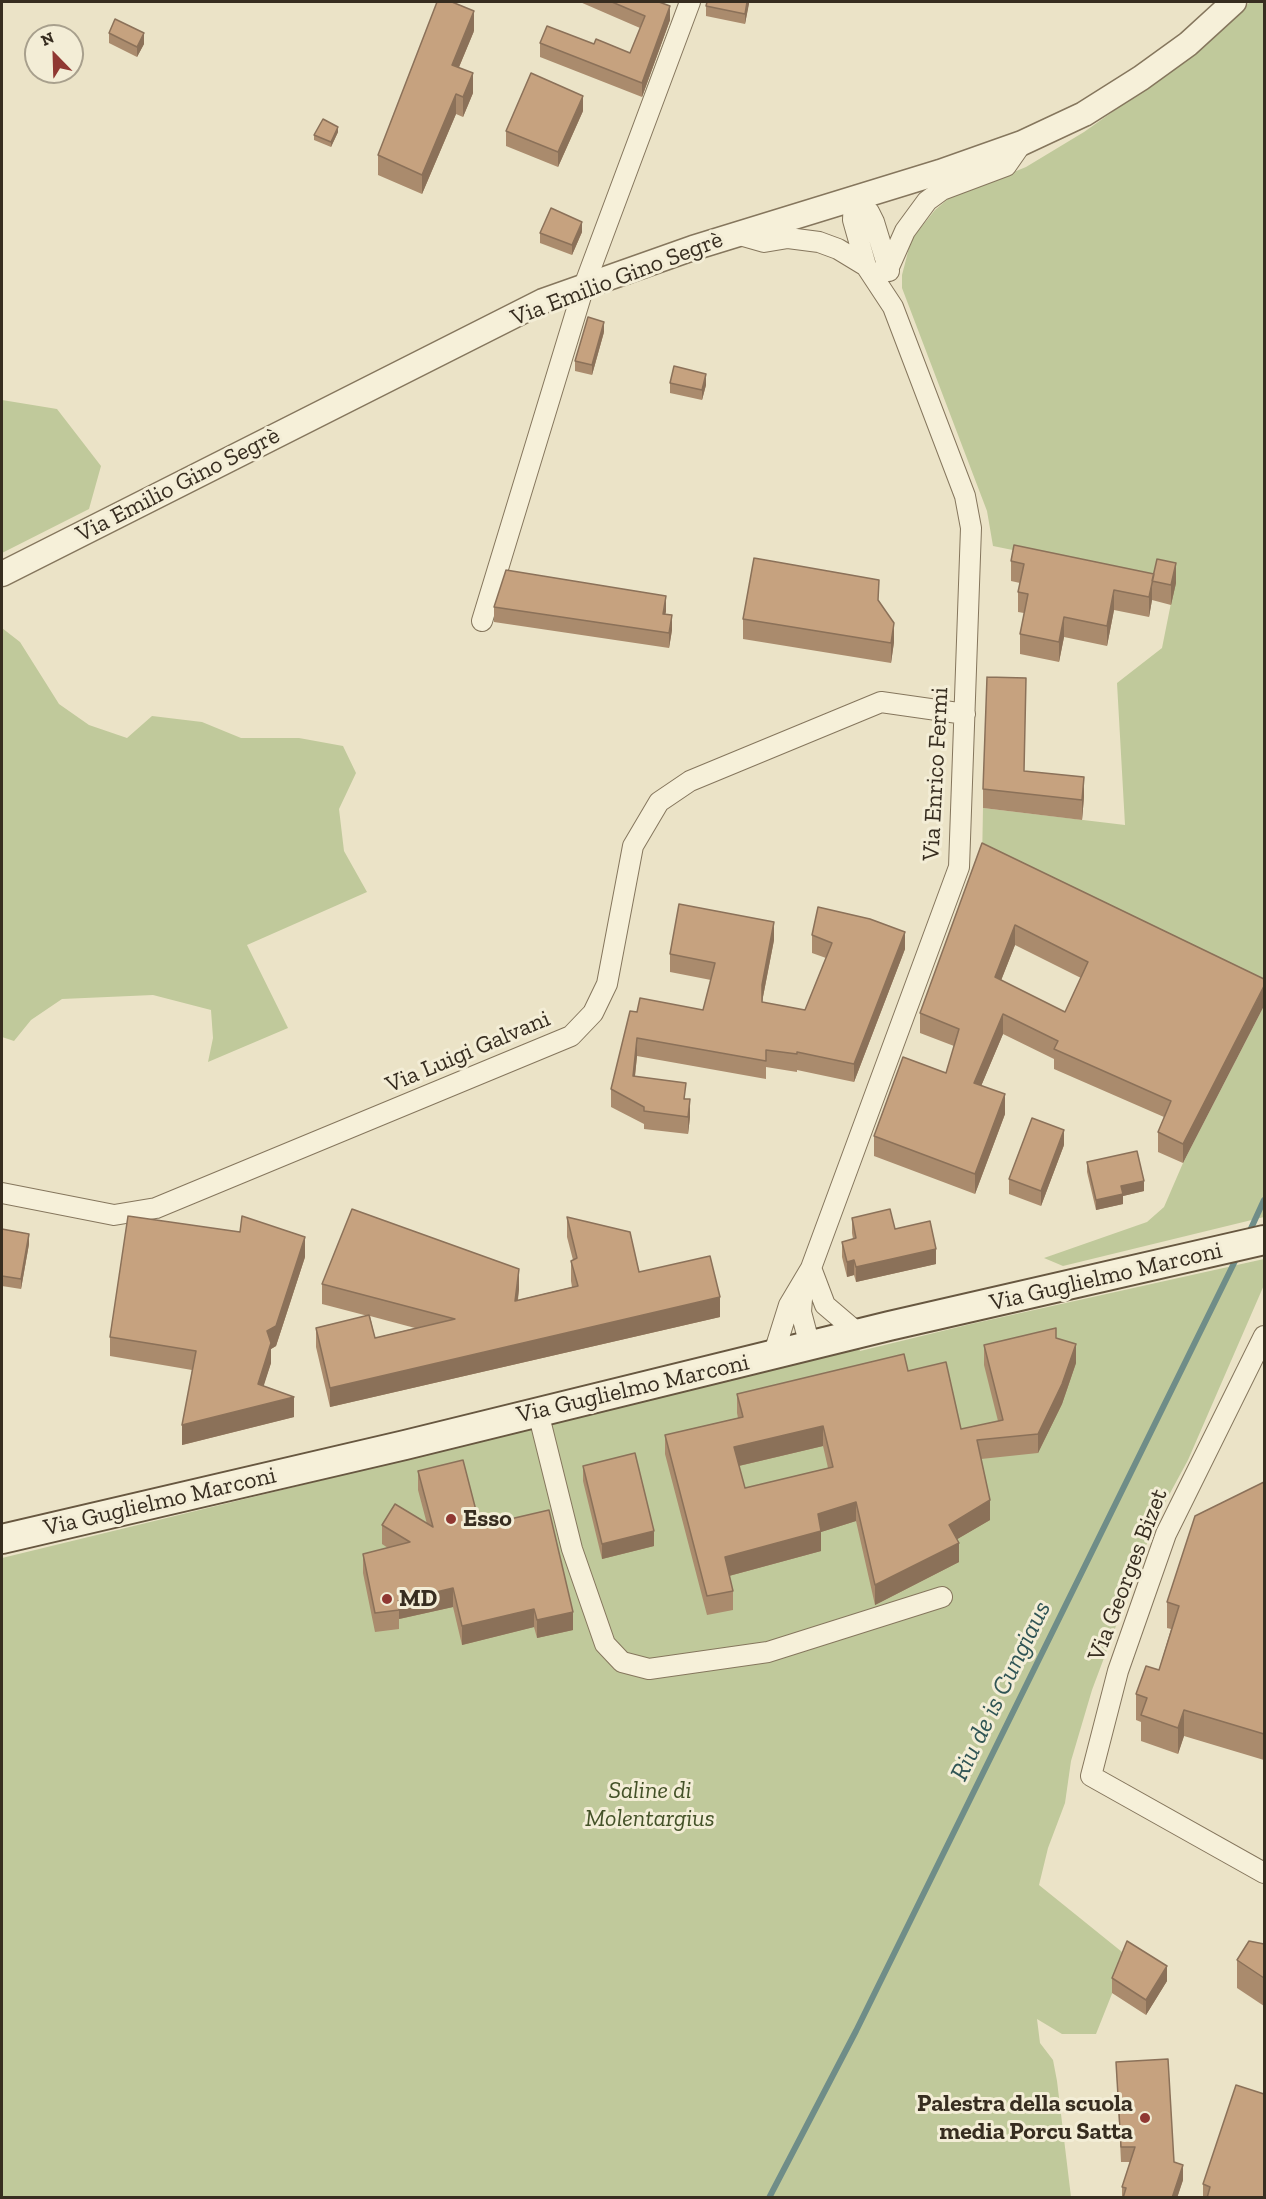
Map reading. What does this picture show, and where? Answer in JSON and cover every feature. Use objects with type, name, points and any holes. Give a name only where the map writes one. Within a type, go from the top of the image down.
[{"type":"main road","name":"Via Guglielmo Marconi","points":[[2,1539],[859,1334],[1261,1243]]},
{"type":"street","points":[[482,621],[584,286],[690,2]]},
{"type":"street","name":"Via Emilio Gino Segrè","points":[[2,574],[543,301],[736,234],[940,172],[1022,143],[1083,114],[1141,78],[1188,44],[1234,2]]},
{"type":"street","points":[[889,267],[905,231],[927,201],[942,190],[1006,166],[1022,143]]},
{"type":"street","points":[[854,198],[854,220],[866,266],[893,307]]},
{"type":"street","points":[[854,198],[869,212],[874,222],[889,267],[893,307]]},
{"type":"street","points":[[736,234],[764,242],[788,238],[819,242],[838,249],[866,266]]},
{"type":"street","name":"Via Enrico Fermi","points":[[773,1356],[789,1305],[807,1274],[959,867],[971,528],[965,496],[950,452],[893,307]]},
{"type":"street","name":"Via Luigi Galvani","points":[[2,1193],[114,1215],[156,1208],[571,1036],[593,1013],[607,984],[633,846],[659,802],[690,781],[881,702],[965,714]]},
{"type":"street","points":[[807,1274],[801,1312],[810,1346]]},
{"type":"street","points":[[807,1274],[825,1305],[859,1334]]},
{"type":"street","name":"Via Georges Bizet","points":[[1264,1336],[1166,1534],[1118,1671],[1091,1776],[1264,1873]]},
{"type":"street","points":[[538,1412],[572,1549],[605,1644],[622,1662],[650,1669],[768,1652],[942,1597]]},
{"type":"green space","points":[[1250,2],[1264,2],[1264,999],[982,862],[983,808],[1125,825],[1117,683],[1162,648],[1175,583],[993,546],[987,511],[902,288],[902,275],[911,240],[935,210],[948,199],[1026,167],[1084,132],[1204,47]]},
{"type":"green space","points":[[2,400],[57,409],[101,466],[89,509],[2,553]]},
{"type":"green space","points":[[2,628],[20,642],[59,704],[89,725],[127,738],[152,716],[202,722],[241,738],[299,738],[343,746],[356,773],[339,809],[344,851],[367,892],[247,945],[288,1028],[208,1062],[213,1038],[211,1010],[153,995],[62,999],[31,1020],[14,1041],[2,1037]]},
{"type":"green space","points":[[1264,1006],[1264,1217],[1063,1266],[1044,1258],[1147,1222],[1164,1207],[1183,1163]]},
{"type":"green space","name":"Saline di Molentargius","points":[[1264,1259],[1264,1285],[1188,1460],[1156,1519],[1092,1690],[1071,1761],[1065,1803],[1048,1848],[1039,1885],[1127,1956],[1096,2034],[1062,2034],[1037,2019],[1040,2043],[1053,2060],[1071,2197],[2,2197],[2,1558],[508,1435],[539,1423],[858,1345],[860,1351]]},
{"type":"building","points":[[437,2],[452,2],[474,11],[452,65],[473,73],[463,97],[456,94],[422,175],[378,155]]},
{"type":"building","points":[[612,2],[659,2],[670,6],[642,83],[540,43],[547,26],[594,44],[596,39],[630,53],[645,16]]},
{"type":"building","points":[[707,2],[747,2],[745,14],[706,6]]},
{"type":"building","points":[[115,19],[144,33],[137,47],[109,33]]},
{"type":"building","points":[[531,73],[583,96],[558,152],[506,131]]},
{"type":"building","points":[[323,119],[338,127],[331,142],[314,135]]},
{"type":"building","points":[[551,208],[582,222],[572,245],[540,233]]},
{"type":"building","points":[[588,317],[604,322],[592,365],[575,361]]},
{"type":"building","points":[[674,366],[706,374],[702,390],[670,383]]},
{"type":"building","points":[[1014,545],[1154,574],[1149,597],[1114,590],[1107,626],[1064,617],[1059,642],[1020,634],[1028,594],[1018,592],[1024,564],[1011,561]]},
{"type":"building","points":[[754,558],[879,580],[878,600],[894,623],[891,643],[743,619]]},
{"type":"building","points":[[1157,559],[1176,563],[1171,585],[1152,581]]},
{"type":"building","points":[[506,570],[666,596],[663,614],[672,615],[669,633],[494,607]]},
{"type":"building","points":[[987,677],[1026,678],[1024,771],[1084,777],[1082,800],[983,789]]},
{"type":"building","points":[[982,843],[1264,979],[1264,986],[1183,1144],[1158,1132],[1171,1101],[1054,1049],[1058,1041],[1003,1014],[974,1083],[1005,1094],[975,1174],[874,1136],[903,1057],[946,1073],[959,1029],[920,1013]],"holes":[[[1015,925],[1088,962],[1065,1012],[995,977]]]},
{"type":"building","points":[[679,904],[774,922],[762,985],[762,1002],[805,1010],[832,943],[812,935],[818,907],[870,919],[905,932],[854,1064],[797,1052],[797,1054],[766,1050],[766,1061],[637,1038],[633,1076],[686,1083],[684,1099],[690,1099],[688,1117],[644,1111],[644,1107],[611,1089],[630,1011],[637,1012],[640,998],[703,1010],[715,963],[670,954]]},
{"type":"building","points":[[1032,1118],[1064,1130],[1041,1191],[1009,1179]]},
{"type":"building","points":[[1137,1151],[1144,1181],[1121,1186],[1123,1194],[1096,1200],[1087,1162]]},
{"type":"building","points":[[352,1209],[519,1269],[515,1301],[578,1286],[571,1261],[577,1258],[567,1217],[630,1232],[639,1272],[710,1256],[720,1297],[330,1388],[316,1328],[369,1315],[375,1338],[455,1319],[322,1284]]},
{"type":"building","points":[[890,1209],[895,1229],[930,1221],[936,1249],[856,1267],[854,1260],[847,1262],[842,1242],[856,1238],[852,1218]]},
{"type":"building","points":[[128,1216],[240,1232],[242,1216],[305,1237],[276,1326],[267,1331],[271,1343],[258,1384],[294,1397],[182,1425],[196,1351],[110,1337]]},
{"type":"building","points":[[2,1229],[29,1234],[21,1279],[2,1276]]},
{"type":"building","points":[[1056,1328],[1056,1338],[1076,1344],[1062,1384],[1038,1434],[977,1440],[990,1500],[949,1525],[959,1543],[875,1585],[856,1502],[818,1514],[821,1531],[725,1557],[733,1591],[707,1596],[665,1435],[743,1417],[737,1394],[904,1354],[908,1371],[946,1362],[961,1429],[1003,1420],[984,1345]],"holes":[[[823,1426],[833,1467],[745,1488],[734,1447]]]},
{"type":"building","points":[[635,1453],[654,1531],[602,1544],[583,1466]]},
{"type":"building","points":[[463,1460],[480,1526],[549,1510],[573,1612],[537,1620],[534,1609],[462,1626],[453,1588],[398,1601],[399,1610],[375,1613],[363,1554],[410,1542],[382,1525],[395,1504],[433,1527],[418,1471]]},
{"type":"building","points":[[1264,1482],[1264,1734],[1184,1710],[1178,1728],[1141,1715],[1147,1698],[1136,1694],[1146,1666],[1159,1670],[1179,1606],[1167,1602],[1195,1516]]},
{"type":"building","points":[[1127,1941],[1167,1966],[1146,2000],[1112,1978]]},
{"type":"building","points":[[1249,1941],[1264,1944],[1264,1978],[1237,1960]]},
{"type":"building","name":"Palestra della scuola media Porcu Satta","points":[[1168,2059],[1174,2162],[1183,2165],[1172,2198],[1123,2198],[1126,2188],[1122,2187],[1135,2147],[1121,2147],[1116,2062]]},
{"type":"building","points":[[1236,2085],[1264,2094],[1264,2198],[1207,2198],[1210,2187],[1203,2184]]},
{"type":"waterway","name":"Riu de is Cungiaus","points":[[1248,1235],[1264,1200]]},
{"type":"waterway","name":"Riu de is Cungiaus","points":[[769,2198],[856,2031],[1238,1255]]},
{"type":"place","name":"Esso","points":[[451,1519]]},
{"type":"place","name":"MD","points":[[387,1599]]},
{"type":"place","name":"Palestra della scuola media Porcu Satta","points":[[1145,2118]]}]
